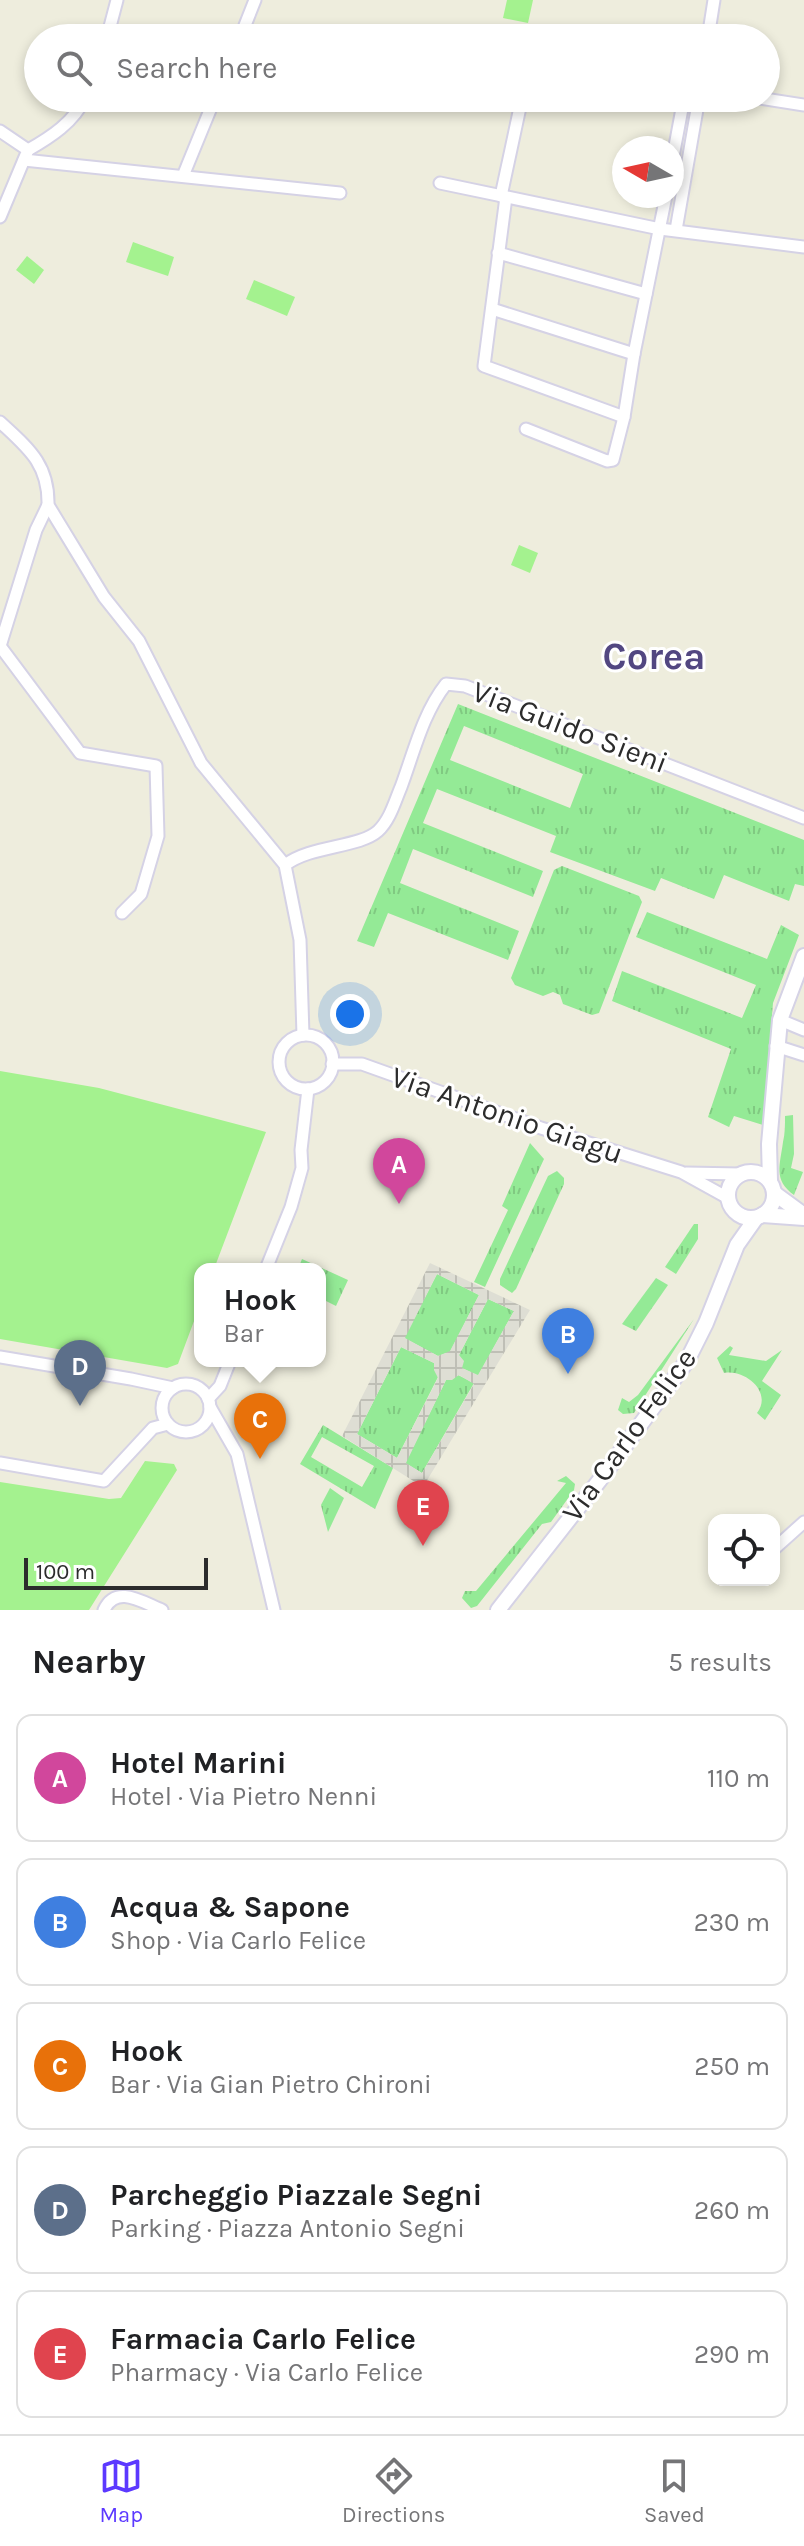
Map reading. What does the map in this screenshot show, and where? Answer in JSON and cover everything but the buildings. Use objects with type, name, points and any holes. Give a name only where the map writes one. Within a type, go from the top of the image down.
[{"type":"main road","points":[[759,1216],[772,1206],[769,1144],[780,1020],[804,956]]},
{"type":"main road","points":[[769,1144],[745,1173],[730,1184],[728,1198],[737,1214],[804,1216]]},
{"type":"main road","points":[[745,1173],[762,1174],[804,1216]]},
{"type":"main road","name":"Via Carlo Felice","points":[[737,1214],[737,1245]]},
{"type":"main road","name":"Via Carlo Felice","points":[[498,1610],[599,1481],[687,1361],[706,1323],[737,1245],[759,1216]]},
{"type":"street","points":[[111,24],[117,0]]},
{"type":"street","points":[[246,24],[255,0]]},
{"type":"street","points":[[710,24],[714,0]]},
{"type":"street","points":[[780,101],[804,105]]},
{"type":"street","points":[[0,217],[26,155],[78,112]]},
{"type":"street","points":[[183,176],[209,112]]},
{"type":"street","points":[[519,112],[504,196],[484,366],[624,417]]},
{"type":"street","points":[[677,136],[681,112]]},
{"type":"street","points":[[676,230],[697,112]]},
{"type":"street","points":[[0,131],[26,155],[340,193]]},
{"type":"street","points":[[440,183],[660,229],[804,247]]},
{"type":"street","points":[[526,429],[607,461],[613,460],[664,208]]},
{"type":"street","points":[[498,253],[646,294]]},
{"type":"street","points":[[492,309],[634,354]]},
{"type":"street","points":[[0,422],[33,453],[48,487],[48,505],[36,530],[0,646],[80,753],[156,766],[158,836],[141,894],[122,913]]},
{"type":"street","points":[[48,505],[104,597],[139,641],[201,763],[285,865],[300,940],[303,1035]]},
{"type":"street","name":"Via Guido Sieni","points":[[285,865],[298,855],[367,838],[379,831],[391,812],[433,700],[446,684],[465,686],[804,818]]},
{"type":"street","points":[[780,1020],[804,1030]]},
{"type":"street","points":[[303,1035],[311,1035],[325,1042],[332,1056],[332,1064],[322,1083],[308,1089],[292,1085],[281,1073],[279,1065],[282,1048],[294,1037],[303,1035]]},
{"type":"street","points":[[776,1046],[803,1053]]},
{"type":"street","name":"Via Antonio Giagu","points":[[332,1064],[362,1064],[541,1128],[681,1172],[728,1198]]},
{"type":"street","points":[[268,1263],[291,1207],[302,1168],[308,1089]]},
{"type":"street","name":"Via Antonio Giagu","points":[[681,1172],[745,1173]]},
{"type":"street","points":[[0,1357],[173,1388]]},
{"type":"street","points":[[201,1427],[209,1414],[209,1403],[228,1367]]},
{"type":"street","points":[[220,1386],[180,1385],[173,1388],[163,1401],[163,1414],[168,1424],[180,1432],[201,1427],[222,1428]]},
{"type":"street","points":[[196,1387],[209,1403],[237,1454],[274,1610]]},
{"type":"street","points":[[0,1463],[104,1481],[153,1428],[168,1424]]},
{"type":"street","points":[[780,1544],[804,1522]]},
{"type":"street","points":[[104,1610],[107,1603],[117,1596],[127,1596],[162,1610]]},
{"type":"green space","points":[[507,0],[533,0],[528,23],[503,18]]},
{"type":"green space","points":[[133,242],[174,257],[168,276],[126,262]]},
{"type":"green space","points":[[27,256],[44,270],[34,284],[16,270]]},
{"type":"green space","points":[[254,280],[295,297],[287,316],[246,299]]},
{"type":"green space","points":[[519,545],[538,553],[530,573],[511,565]]},
{"type":"green space","points":[[458,704],[804,840],[804,886],[795,884],[789,901],[724,875],[714,899],[661,878],[655,891],[550,852],[556,836],[437,789],[423,823],[543,871],[533,897],[413,849],[400,883],[519,931],[508,960],[388,913],[374,947],[357,941]],"holes":[[[464,726],[583,774],[570,808],[450,760]]]},
{"type":"green space","points":[[562,866],[639,896],[642,902],[599,1013],[592,1015],[563,1004],[560,995],[553,992],[543,996],[515,985],[511,978],[554,870]]},
{"type":"green space","points":[[647,912],[767,959],[781,925],[799,935],[773,1003],[763,1125],[734,1116],[729,1127],[708,1117],[731,1049],[612,1001],[622,971],[742,1018],[756,985],[636,937]]},
{"type":"green space","points":[[0,1071],[99,1088],[266,1132],[216,1263],[194,1263],[194,1321],[178,1364],[167,1368],[0,1339]]},
{"type":"green space","points":[[793,1115],[794,1154],[791,1168],[803,1172],[794,1195],[780,1178],[785,1116]]},
{"type":"green space","points":[[530,1143],[544,1159],[485,1287],[474,1282],[508,1210],[502,1206]]},
{"type":"green space","points":[[557,1171],[564,1178],[564,1184],[512,1293],[500,1285],[500,1279],[548,1176]]},
{"type":"green space","points":[[694,1224],[698,1224],[698,1239],[676,1274],[665,1267]]},
{"type":"green space","points":[[326,1270],[348,1280],[336,1306],[326,1301]]},
{"type":"green space","points":[[437,1274],[479,1295],[450,1352],[438,1356],[404,1338]]},
{"type":"green space","points":[[656,1278],[668,1285],[636,1331],[622,1324]]},
{"type":"green space","points":[[488,1299],[514,1311],[478,1376],[462,1368],[459,1355]]},
{"type":"green space","points":[[694,1319],[634,1413],[623,1414],[618,1410],[622,1398],[629,1402],[638,1395]]},
{"type":"green space","points":[[730,1346],[733,1348],[729,1355],[766,1361],[782,1350],[762,1381],[781,1395],[765,1420],[757,1413],[762,1397],[754,1384],[740,1375],[724,1373],[717,1358]]},
{"type":"green space","points":[[401,1347],[434,1363],[438,1377],[397,1458],[357,1434]]},
{"type":"green space","points":[[458,1375],[474,1383],[422,1473],[405,1463],[446,1380]]},
{"type":"green space","points":[[323,1425],[393,1468],[375,1509],[300,1464]],"holes":[[[322,1437],[374,1466],[362,1487],[311,1457]]]},
{"type":"green space","points":[[145,1461],[174,1464],[177,1470],[89,1610],[0,1610],[0,1482],[109,1499],[121,1498]]},
{"type":"green space","points":[[566,1476],[575,1484],[574,1490],[551,1522],[542,1524],[477,1606],[471,1608],[462,1598],[465,1591],[476,1591],[566,1483],[557,1481]]},
{"type":"green space","points":[[330,1488],[344,1498],[328,1532],[321,1505]]},
{"type":"shaded area","points":[[430,1263],[530,1310],[423,1487],[342,1436]],"holes":[[[437,1274],[479,1295],[450,1351],[438,1356],[405,1338]],[[488,1299],[514,1311],[478,1375],[462,1368],[464,1361],[459,1355]],[[401,1347],[434,1363],[438,1378],[397,1458],[357,1434]],[[459,1375],[474,1384],[422,1473],[406,1463],[446,1380]]]},
{"type":"place","name":"Hotel Marini","points":[[399,1204]]},
{"type":"place","name":"Acqua & Sapone","points":[[568,1374]]},
{"type":"place","name":"Parcheggio Piazzale Segni","points":[[80,1406]]},
{"type":"place","name":"Hook","points":[[260,1459]]},
{"type":"place","name":"Farmacia Carlo Felice","points":[[423,1546]]},
{"type":"district","name":"Corea","points":[[654,656]]}]
